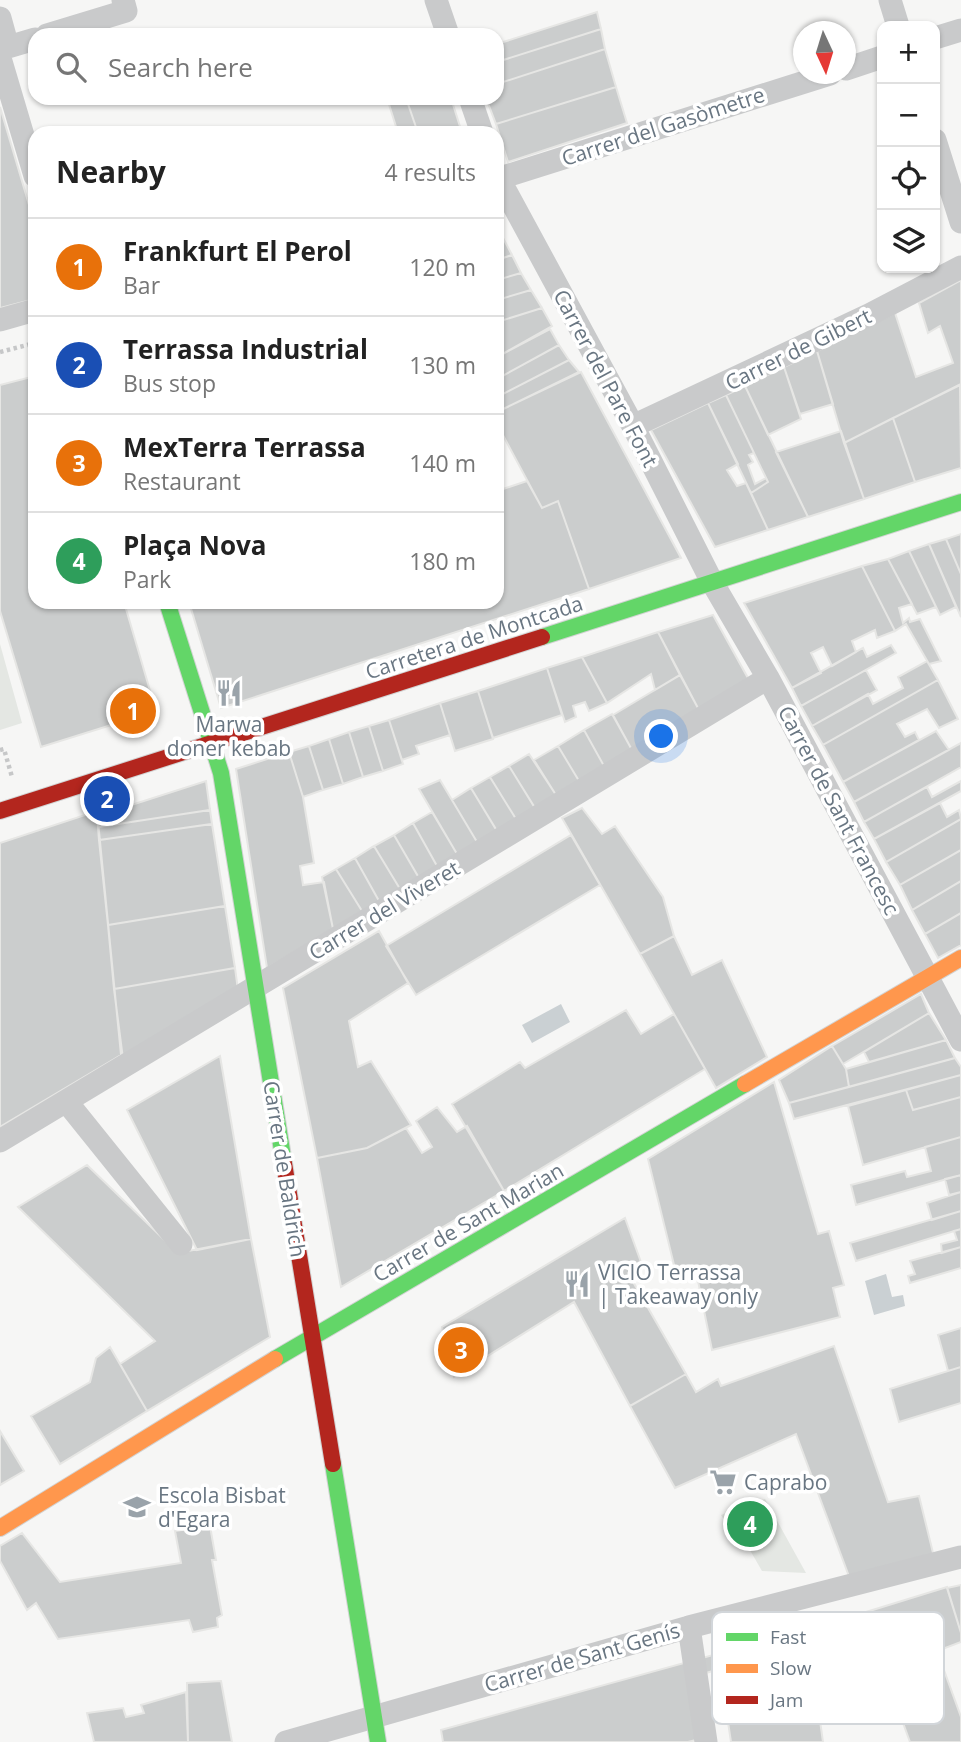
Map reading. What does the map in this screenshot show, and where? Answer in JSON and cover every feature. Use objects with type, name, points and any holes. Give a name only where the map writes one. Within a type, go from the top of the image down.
[{"type":"street","points":[[70,28],[126,11],[122,0]]},
{"type":"street","points":[[436,0],[446,28]]},
{"type":"street","points":[[890,0],[896,21]]},
{"type":"street","points":[[0,18],[8,47],[28,40]]},
{"type":"street","points":[[940,36],[961,30]]},
{"type":"street","points":[[0,58],[28,152]]},
{"type":"street","points":[[856,65],[877,59]]},
{"type":"street","name":"Carrer del Gasòmetre","points":[[504,175],[798,84]]},
{"type":"street","points":[[472,105],[480,126]]},
{"type":"street","points":[[937,147],[961,222]]},
{"type":"street","name":"Carrer del Pare Font","points":[[504,190],[633,426],[712,582]]},
{"type":"street","name":"Carrer de Gibert","points":[[633,426],[821,338],[961,267]]},
{"type":"street","points":[[0,320],[28,312]]},
{"type":"street","name":"Carretera de Montcada","points":[[0,811],[961,502]]},
{"type":"street","name":"Carrer de Sant Francesc","points":[[712,582],[768,678],[961,1040]]},
{"type":"street","name":"Carrer de Baldrich","points":[[169,609],[221,773],[378,1742]]},
{"type":"street","name":"Carrer del Viveret","points":[[0,1141],[768,678]]},
{"type":"street","name":"Carrer de Sant Marian","points":[[0,1528],[311,1337],[961,958]]},
{"type":"street","points":[[65,1101],[181,1244]]},
{"type":"street","name":"Carrer de Sant Genís","points":[[746,1612],[961,1557]]},
{"type":"street","name":"Carrer de Sant Genís","points":[[286,1742],[712,1621]]},
{"type":"street","points":[[688,1627],[706,1742]]},
{"type":"path","points":[[0,352],[28,345]]},
{"type":"shaded area","points":[[0,644],[22,723],[0,730]]},
{"type":"shaded area","points":[[561,1004],[570,1022],[532,1043],[522,1025]]},
{"type":"shaded area","points":[[886,1274],[892,1297],[903,1295],[905,1306],[874,1315],[865,1281]]},
{"type":"shaded area","points":[[765,1499],[806,1573],[762,1571],[747,1545],[741,1547],[721,1515]]},
{"type":"building","points":[[597,12],[601,29],[504,60],[504,42]]},
{"type":"building","points":[[601,29],[605,49],[504,82],[504,60]]},
{"type":"building","points":[[605,49],[616,87],[496,124],[489,105],[504,105],[504,82]]},
{"type":"building","points":[[616,87],[627,123],[508,162],[504,149],[504,126],[496,124]]},
{"type":"building","points":[[389,105],[408,105],[416,126],[396,126]]},
{"type":"building","points":[[408,105],[453,105],[460,126],[416,126]]},
{"type":"building","points":[[0,107],[28,201],[28,301],[0,308]]},
{"type":"building","points":[[504,240],[512,255],[504,258]]},
{"type":"building","points":[[512,255],[521,273],[504,278],[504,258]]},
{"type":"building","points":[[521,273],[531,290],[504,298],[504,278]]},
{"type":"building","points":[[961,280],[961,384],[844,443],[817,351],[895,313],[916,377],[953,363],[940,326],[928,333],[919,303]]},
{"type":"building","points":[[531,290],[542,308],[504,320],[504,298]]},
{"type":"building","points":[[542,308],[552,326],[504,353],[504,320]]},
{"type":"building","points":[[550,329],[559,345],[504,375],[504,353]]},
{"type":"building","points":[[559,345],[569,360],[504,393],[504,375]]},
{"type":"building","points":[[817,351],[833,404],[800,414],[784,367]]},
{"type":"building","points":[[569,360],[579,372],[504,409],[504,393]]},
{"type":"building","points":[[784,367],[801,419],[768,435],[745,386]]},
{"type":"building","points":[[581,372],[681,558],[589,589],[558,501],[542,508],[504,437],[504,409]]},
{"type":"building","points":[[28,378],[28,609],[126,609],[156,711],[41,747],[0,611],[0,385]]},
{"type":"building","points":[[960,385],[961,468],[915,482],[893,418]]},
{"type":"building","points":[[745,386],[808,517],[768,530],[751,493],[768,482],[726,395]]},
{"type":"building","points":[[726,395],[754,453],[749,455],[753,462],[748,465],[755,484],[766,478],[768,482],[751,493],[708,403]]},
{"type":"building","points":[[708,403],[738,464],[727,470],[737,486],[746,483],[768,530],[715,547],[651,430]]},
{"type":"building","points":[[893,418],[915,482],[864,499],[844,443]]},
{"type":"building","points":[[841,431],[864,499],[808,517],[776,452]]},
{"type":"building","points":[[527,481],[542,508],[558,501],[589,589],[221,708],[191,609],[504,609],[504,489]]},
{"type":"building","points":[[961,534],[961,574],[946,539]]},
{"type":"building","points":[[946,539],[961,574],[961,617],[929,544]]},
{"type":"building","points":[[929,544],[956,607],[940,615],[909,551]]},
{"type":"building","points":[[909,551],[936,607],[917,614],[888,559]]},
{"type":"building","points":[[888,559],[912,604],[899,608],[903,623],[909,618],[910,622],[920,619],[941,661],[929,664],[906,624],[895,631],[862,566]]},
{"type":"building","points":[[862,566],[895,631],[877,638],[875,630],[852,641],[856,652],[832,666],[823,647],[811,653],[821,673],[792,688],[744,603]]},
{"type":"building","points":[[713,615],[749,680],[699,710],[658,632]]},
{"type":"building","points":[[658,632],[680,675],[655,690],[651,674],[607,703],[582,657]]},
{"type":"building","points":[[891,645],[896,653],[801,706],[792,688],[863,648],[867,657]]},
{"type":"building","points":[[582,657],[607,703],[589,711],[585,702],[573,706],[576,717],[565,722],[547,668]]},
{"type":"building","points":[[927,661],[938,680],[823,745],[812,726],[868,694],[873,704],[903,688],[898,677]]},
{"type":"building","points":[[547,668],[562,715],[493,738],[478,691]]},
{"type":"building","points":[[866,670],[877,690],[812,726],[801,706]]},
{"type":"building","points":[[680,675],[699,710],[632,750],[613,715]]},
{"type":"building","points":[[938,680],[958,719],[939,728],[927,709],[897,724],[905,737],[915,732],[919,740],[843,782],[823,745]]},
{"type":"building","points":[[478,691],[493,739],[455,751],[440,703]]},
{"type":"building","points":[[440,703],[450,735],[416,746],[419,754],[402,760],[389,720]]},
{"type":"building","points":[[612,714],[632,750],[604,766],[584,730]]},
{"type":"building","points":[[389,720],[403,764],[383,771],[369,726]]},
{"type":"building","points":[[369,726],[383,771],[363,777],[349,732]]},
{"type":"building","points":[[584,730],[604,766],[579,781],[558,746]]},
{"type":"building","points":[[936,731],[949,750],[854,802],[843,782]]},
{"type":"building","points":[[349,732],[363,777],[343,784],[329,739]]},
{"type":"building","points":[[329,739],[343,784],[323,790],[309,746]]},
{"type":"building","points":[[961,743],[961,767],[864,822],[854,802]]},
{"type":"building","points":[[309,746],[323,790],[303,797],[289,752]]},
{"type":"building","points":[[558,746],[579,781],[556,795],[534,760]]},
{"type":"building","points":[[289,752],[303,797],[314,863],[300,866],[303,885],[324,882],[333,929],[267,968],[236,769]]},
{"type":"building","points":[[529,754],[556,795],[535,808],[509,766]]},
{"type":"building","points":[[509,766],[535,808],[516,819],[490,777]]},
{"type":"building","points":[[490,777],[516,819],[497,831],[471,788]]},
{"type":"building","points":[[440,780],[477,842],[457,854],[419,789]]},
{"type":"building","points":[[206,781],[210,810],[98,827],[97,816]]},
{"type":"building","points":[[961,781],[961,791],[874,839],[864,822],[927,787],[932,797]]},
{"type":"building","points":[[471,788],[497,831],[477,842],[452,800]]},
{"type":"building","points":[[940,803],[947,817],[959,810],[961,819],[886,862],[874,839]]},
{"type":"building","points":[[582,808],[602,834],[615,826],[663,897],[674,936],[640,954],[562,818]]},
{"type":"building","points":[[210,810],[212,824],[99,840],[98,827]]},
{"type":"building","points":[[97,811],[121,1055],[0,1127],[0,843]]},
{"type":"building","points":[[432,812],[457,854],[437,866],[413,823]]},
{"type":"building","points":[[961,819],[961,850],[900,885],[886,862]]},
{"type":"building","points":[[413,823],[437,866],[419,878],[394,835]]},
{"type":"building","points":[[212,824],[225,906],[108,925],[99,840]]},
{"type":"building","points":[[394,835],[419,878],[400,889],[374,846]]},
{"type":"building","points":[[571,835],[600,885],[416,995],[386,946]]},
{"type":"building","points":[[374,846],[400,889],[379,901],[355,858]]},
{"type":"building","points":[[961,850],[961,881],[912,910],[900,885]]},
{"type":"building","points":[[355,858],[379,901],[362,911],[336,869]]},
{"type":"building","points":[[336,869],[362,911],[333,929],[322,877]]},
{"type":"building","points":[[961,881],[961,913],[925,934],[912,910]]},
{"type":"building","points":[[225,906],[235,968],[114,989],[108,925]]},
{"type":"building","points":[[961,913],[961,945],[938,958],[925,934]]},
{"type":"building","points":[[379,931],[408,983],[349,1021],[358,1067],[371,1061],[411,1125],[367,1148],[317,1158],[283,988]]},
{"type":"building","points":[[674,936],[692,975],[722,960],[767,1057],[716,1088],[640,954]]},
{"type":"building","points":[[235,968],[238,990],[123,1059],[114,989]]},
{"type":"building","points":[[921,994],[929,1013],[843,1064],[832,1046]]},
{"type":"building","points":[[626,1010],[641,1034],[674,1014],[705,1069],[504,1191],[452,1104],[520,1062],[525,1068]]},
{"type":"building","points":[[929,1013],[946,1040],[869,1062],[864,1052]]},
{"type":"building","points":[[946,1040],[955,1058],[849,1087],[846,1069]]},
{"type":"building","points":[[832,1046],[846,1069],[849,1087],[789,1103],[779,1080]]},
{"type":"building","points":[[220,1056],[251,1239],[197,1250],[127,1110]]},
{"type":"building","points":[[955,1058],[961,1067],[961,1075],[794,1119],[789,1103]]},
{"type":"building","points":[[961,1075],[961,1097],[913,1110],[906,1090]]},
{"type":"building","points":[[774,1082],[818,1234],[829,1231],[844,1285],[833,1288],[840,1317],[712,1350],[695,1266],[675,1269],[648,1159]]},
{"type":"building","points":[[906,1090],[913,1110],[961,1097],[961,1137],[863,1165],[848,1106]]},
{"type":"building","points":[[437,1107],[457,1132],[467,1126],[504,1191],[341,1287],[317,1158],[367,1148],[406,1128],[422,1153],[432,1147],[416,1121]]},
{"type":"building","points":[[961,1137],[961,1175],[856,1205],[851,1185],[905,1171],[907,1177],[931,1171],[925,1147]]},
{"type":"building","points":[[87,1165],[178,1253],[251,1239],[270,1337],[147,1411],[120,1364],[155,1341],[18,1207]]},
{"type":"building","points":[[961,1175],[961,1192],[949,1195],[945,1179]]},
{"type":"building","points":[[961,1192],[961,1211],[932,1220],[927,1203]]},
{"type":"building","points":[[961,1211],[961,1229],[856,1261],[850,1243]]},
{"type":"building","points":[[625,1218],[642,1265],[628,1273],[686,1374],[630,1406],[574,1302],[454,1377],[442,1327]]},
{"type":"building","points":[[961,1229],[961,1247],[942,1253],[941,1244],[957,1240],[954,1231]]},
{"type":"building","points":[[961,1247],[961,1268],[910,1283],[908,1276],[915,1274],[910,1261]]},
{"type":"building","points":[[961,1328],[961,1367],[948,1371],[938,1335]]},
{"type":"building","points":[[834,1346],[888,1502],[919,1496],[934,1557],[850,1579],[796,1434],[675,1488],[630,1406],[686,1374],[696,1392],[718,1379],[721,1386]]},
{"type":"building","points":[[110,1347],[147,1411],[60,1464],[31,1416],[90,1382],[96,1358]]},
{"type":"building","points":[[961,1367],[961,1403],[899,1422],[890,1389]]},
{"type":"building","points":[[0,1431],[24,1471],[0,1485]]},
{"type":"building","points":[[210,1526],[216,1560],[212,1560],[222,1615],[217,1618],[218,1627],[193,1632],[189,1620],[58,1639],[36,1603],[27,1610],[0,1561],[0,1546],[22,1533],[60,1582],[181,1563],[175,1531]]},
{"type":"building","points":[[961,1585],[961,1633],[947,1588]]},
{"type":"building","points":[[947,1587],[961,1633],[961,1642],[944,1648],[944,1612],[866,1612]]},
{"type":"building","points":[[712,1655],[712,1671],[688,1678],[696,1740],[443,1742],[441,1730]]},
{"type":"building","points":[[944,1670],[961,1717],[961,1742],[910,1742],[903,1724],[944,1724]]},
{"type":"building","points":[[221,1681],[232,1742],[188,1742],[187,1683]]},
{"type":"building","points":[[186,1692],[188,1742],[94,1742],[87,1713],[123,1708],[126,1717],[144,1713],[141,1705]]},
{"type":"building","points":[[728,1724],[820,1724],[823,1742],[731,1742]]},
{"type":"traffic: fast","points":[[542,637],[961,502]]},
{"type":"traffic: fast","points":[[169,609],[221,773],[284,1163]]},
{"type":"traffic: fast","points":[[275,1359],[745,1084]]},
{"type":"traffic: fast","points":[[333,1464],[378,1742]]},
{"type":"traffic: slow","points":[[745,1084],[961,958]]},
{"type":"traffic: slow","points":[[0,1528],[275,1359]]},
{"type":"traffic: jam","points":[[0,811],[542,637]]},
{"type":"traffic: jam","points":[[284,1163],[333,1464]]},
{"type":"place","name":"Marwa doner kebab","points":[[229,693]]},
{"type":"place","name":"Frankfurt El Perol","points":[[133,711]]},
{"type":"place","name":"Terrassa Industrial","points":[[107,799]]},
{"type":"place","name":"VICIO Terrassa | Takeaway only","points":[[577,1284]]},
{"type":"place","name":"MexTerra Terrassa","points":[[461,1350]]},
{"type":"place","name":"Caprabo","points":[[723,1482]]},
{"type":"place","name":"Escola Bisbat d'Egara","points":[[137,1507]]},
{"type":"place","name":"Plaça Nova","points":[[750,1524]]}]
